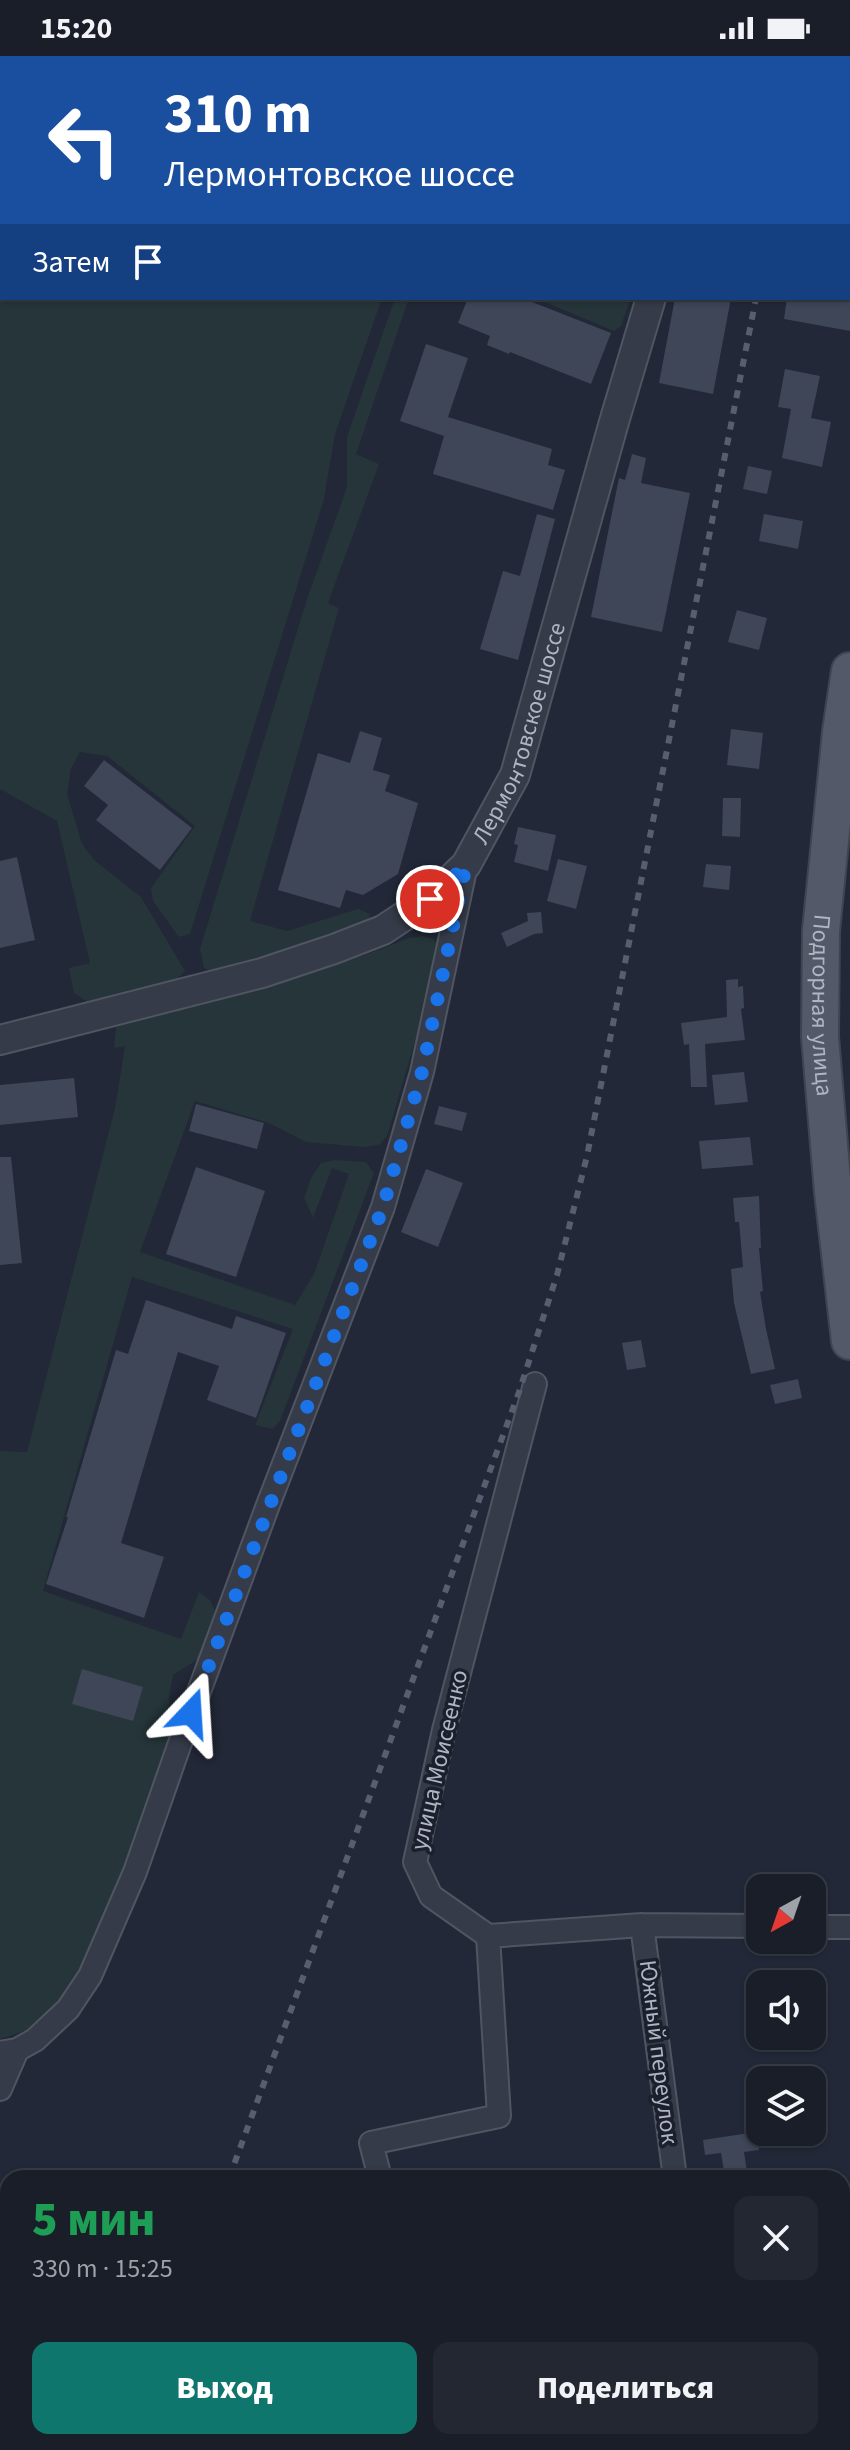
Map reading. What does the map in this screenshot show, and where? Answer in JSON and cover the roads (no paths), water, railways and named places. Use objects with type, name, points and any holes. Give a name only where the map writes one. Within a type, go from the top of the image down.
[{"type":"main road","name":"Подгорная улица","points":[[850,671],[821,931],[820,1037],[850,1341]]},
{"type":"street","name":"Лермонтовское шоссе","points":[[0,1040],[262,973],[334,949],[383,930],[430,899],[466,865],[515,775],[650,300]]},
{"type":"street","points":[[0,2089],[8,2052],[35,2040],[68,2009],[90,1976],[135,1872],[268,1505],[383,1207],[422,1072],[466,865]]},
{"type":"street","name":"улица Моисеенко","points":[[488,1936],[431,1896],[415,1862],[444,1730],[535,1384]]},
{"type":"street","points":[[378,2170],[371,2143],[499,2116],[488,1936],[642,1925],[746,1926]]},
{"type":"street","name":"Южный переулок","points":[[642,1925],[674,2170]]},
{"type":"street","points":[[826,1927],[850,1927]]},
{"type":"railway","points":[[232,2170],[519,1392],[557,1275],[587,1156],[756,300]]}]
